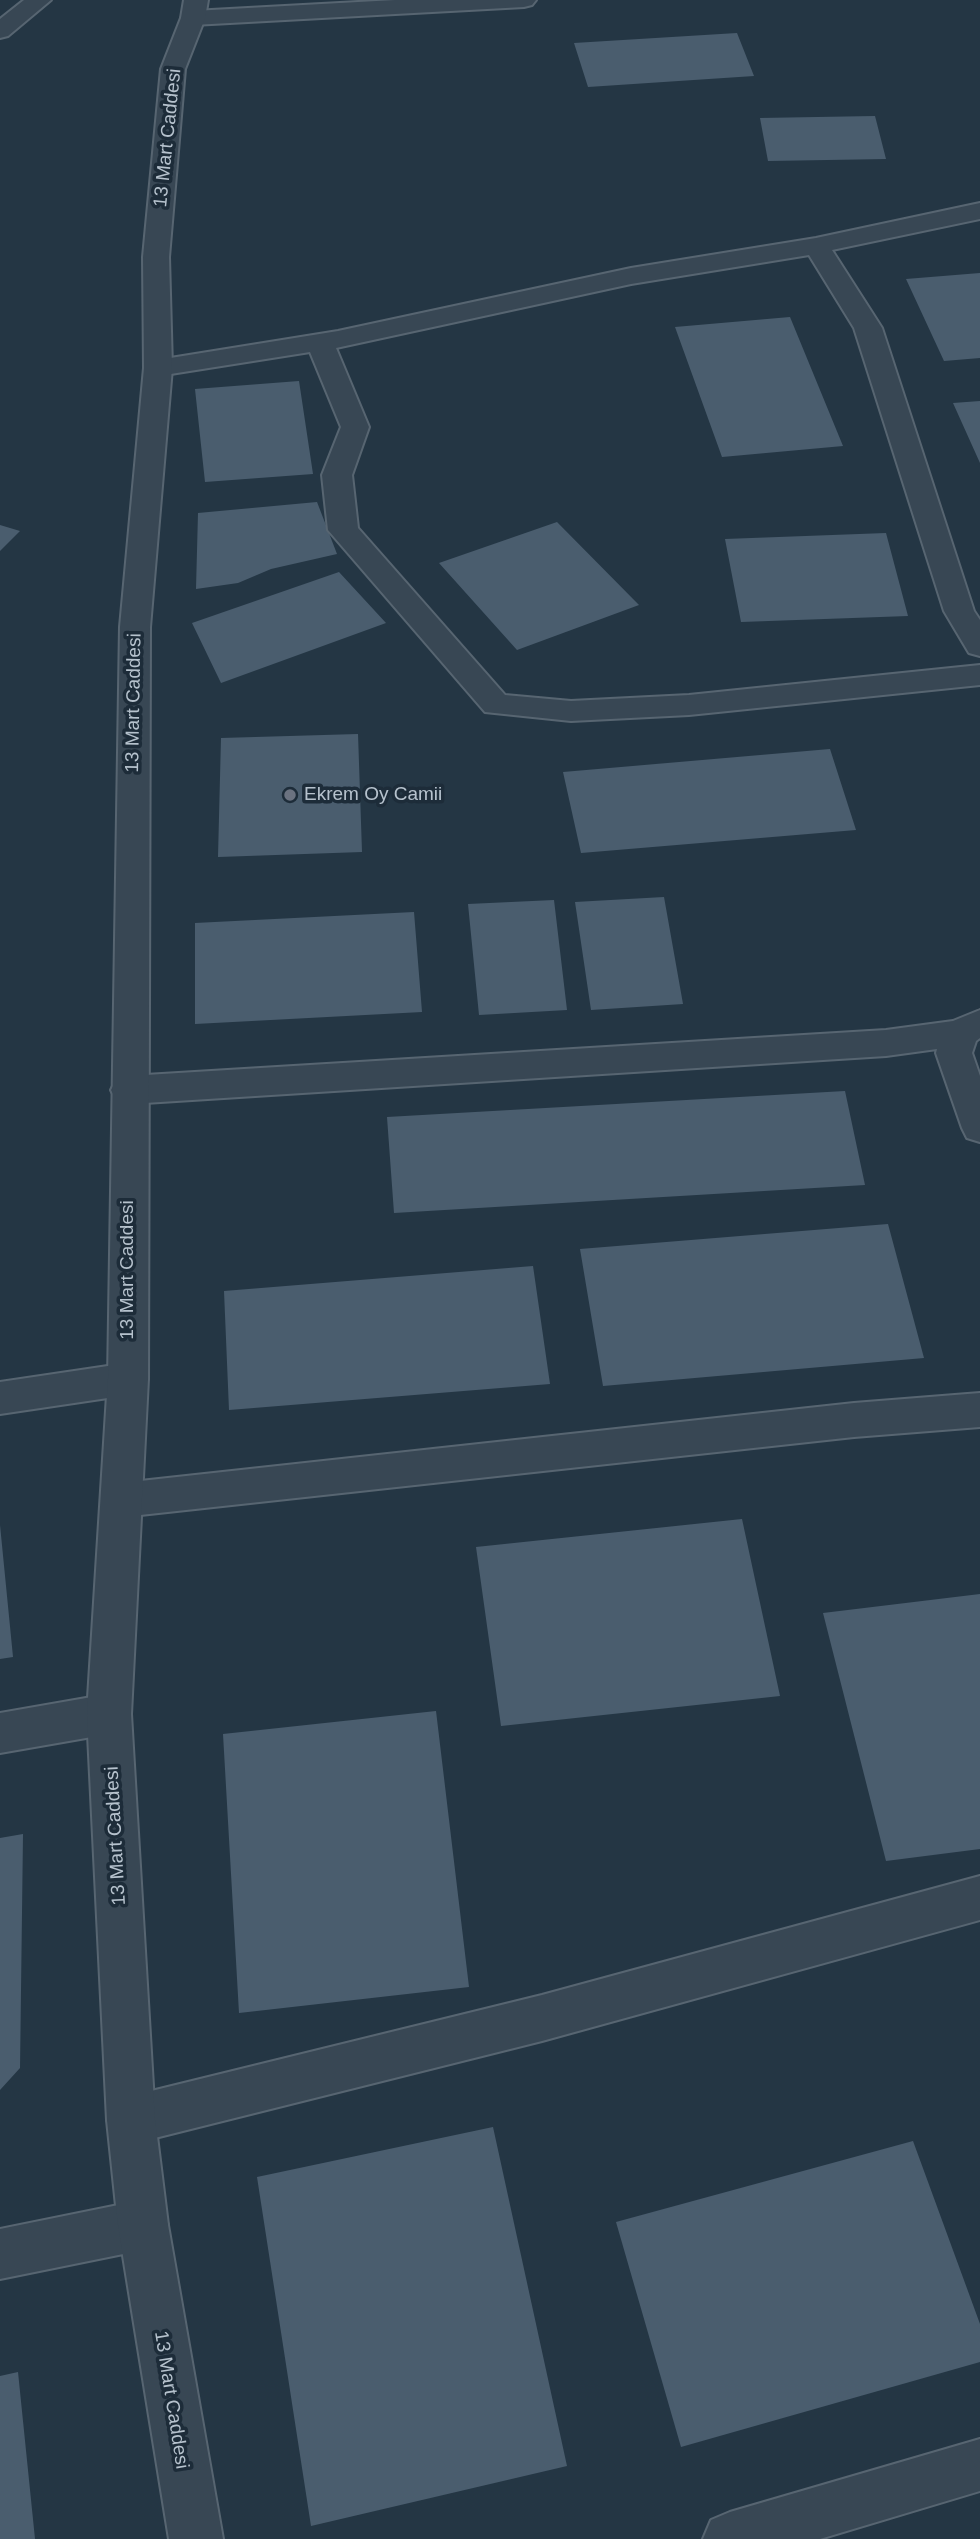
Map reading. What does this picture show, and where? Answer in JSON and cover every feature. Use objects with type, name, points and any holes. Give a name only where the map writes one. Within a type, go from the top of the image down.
[{"type":"street","points":[[0,31],[39,0]]},
{"type":"street","points":[[195,9],[524,0]]},
{"type":"street","name":"13 Mart Caddesi","points":[[195,9],[173,69],[156,257],[158,368],[135,627],[128,1378],[109,1714],[131,2120],[143,2225],[196,2539]]},
{"type":"street","points":[[158,368],[320,342],[631,276],[816,246],[980,211]]},
{"type":"street","points":[[816,246],[868,328],[959,611],[980,646]]},
{"type":"street","points":[[320,342],[355,427],[337,475],[343,530],[496,705],[571,711],[689,705],[980,675]]},
{"type":"street","points":[[129,1090],[887,1043],[970,1028]]},
{"type":"street","points":[[970,1028],[954,1053],[980,1128]]},
{"type":"street","points":[[0,1398],[128,1378]]},
{"type":"street","points":[[122,1500],[840,1421],[980,1410]]},
{"type":"street","points":[[0,1733],[109,1714]]},
{"type":"street","points":[[131,2120],[542,2018],[980,1898]]},
{"type":"street","points":[[0,2254],[143,2225]]},
{"type":"street","points":[[730,2539],[980,2465]]},
{"type":"building","points":[[737,33],[754,76],[588,87],[574,43]]},
{"type":"building","points":[[875,116],[886,159],[768,161],[760,118]]},
{"type":"building","points":[[980,273],[980,358],[944,361],[906,279]]},
{"type":"building","points":[[790,317],[843,446],[722,457],[675,327]]},
{"type":"building","points":[[299,381],[313,474],[205,482],[195,389]]},
{"type":"building","points":[[980,401],[980,463],[953,403]]},
{"type":"building","points":[[317,502],[337,554],[271,569],[238,583],[196,589],[198,513]]},
{"type":"building","points":[[557,522],[639,605],[517,650],[439,563]]},
{"type":"building","points":[[0,525],[20,531],[0,551]]},
{"type":"building","points":[[886,533],[908,616],[741,622],[725,539]]},
{"type":"building","points":[[339,572],[386,623],[221,683],[192,623]]},
{"type":"building","name":"Ekrem Oy Camii","points":[[358,734],[362,852],[218,857],[221,738]]},
{"type":"building","points":[[830,749],[856,830],[581,853],[563,772]]},
{"type":"building","points":[[664,897],[683,1004],[591,1010],[575,902]]},
{"type":"building","points":[[554,900],[567,1010],[479,1015],[468,904]]},
{"type":"building","points":[[414,912],[422,1012],[195,1024],[195,923]]},
{"type":"building","points":[[845,1091],[865,1185],[394,1213],[387,1117]]},
{"type":"building","points":[[888,1224],[924,1358],[603,1386],[580,1249]]},
{"type":"building","points":[[533,1266],[550,1384],[229,1410],[224,1291]]},
{"type":"building","points":[[742,1519],[780,1696],[501,1726],[476,1547]]},
{"type":"building","points":[[0,1525],[13,1657],[0,1659]]},
{"type":"building","points":[[980,1594],[980,1849],[886,1861],[823,1613]]},
{"type":"building","points":[[436,1711],[469,1987],[239,2013],[223,1734]]},
{"type":"building","points":[[23,1834],[20,2068],[0,2090],[0,1838]]},
{"type":"building","points":[[493,2127],[567,2466],[311,2526],[257,2177]]},
{"type":"building","points":[[913,2141],[980,2324],[980,2362],[681,2447],[616,2222]]},
{"type":"building","points":[[18,2372],[35,2539],[0,2539],[0,2376]]},
{"type":"place","name":"Ekrem Oy Camii","points":[[290,795]]}]
